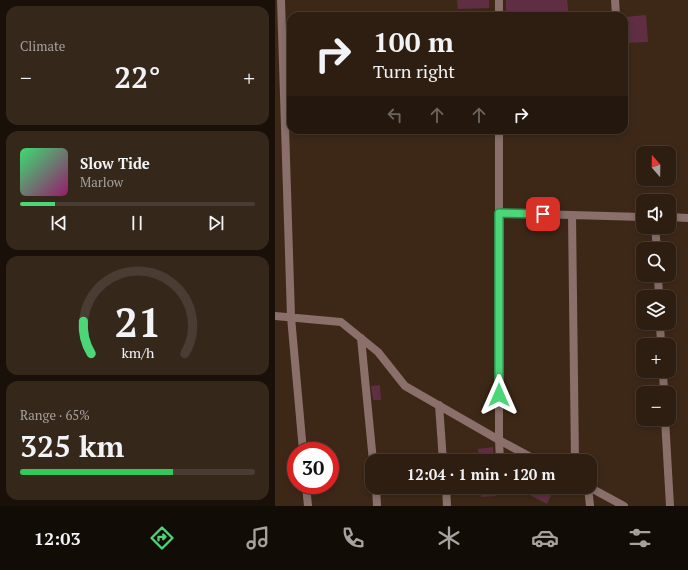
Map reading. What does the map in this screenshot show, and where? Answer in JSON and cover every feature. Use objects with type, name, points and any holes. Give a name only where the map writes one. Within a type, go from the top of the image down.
[{"type":"street","points":[[281,0],[291,317],[302,442]]},
{"type":"street","points":[[499,0],[499,12]]},
{"type":"street","points":[[615,0],[616,12]]},
{"type":"street","points":[[499,134],[500,454]]},
{"type":"street","points":[[499,213],[636,217]]},
{"type":"street","points":[[572,215],[575,454]]},
{"type":"street","points":[[676,217],[688,218]]},
{"type":"street","points":[[275,316],[341,322],[378,352],[405,386],[525,454]]},
{"type":"street","points":[[361,338],[372,454]]},
{"type":"street","points":[[439,406],[442,454]]},
{"type":"street","points":[[665,426],[670,506]]},
{"type":"street","points":[[597,491],[624,506]]},
{"type":"street","points":[[307,494],[308,506]]},
{"type":"street","points":[[376,494],[377,506]]},
{"type":"street","points":[[446,494],[447,506]]},
{"type":"street","points":[[589,494],[590,506]]},
{"type":"building","points":[[457,0],[489,0],[489,8],[458,9]]},
{"type":"building","points":[[506,0],[567,0],[568,12],[506,12]]},
{"type":"building","points":[[646,15],[648,42],[628,43],[628,17]]},
{"type":"building","points":[[380,385],[381,400],[373,400],[371,386]]},
{"type":"building","points":[[493,447],[494,454],[478,454],[478,449]]},
{"type":"building","points":[[481,494],[496,494],[496,496],[481,497]]},
{"type":"building","points":[[531,494],[552,494],[547,504]]},
{"type":"route","points":[[499,395],[499,213],[543,214]]}]
